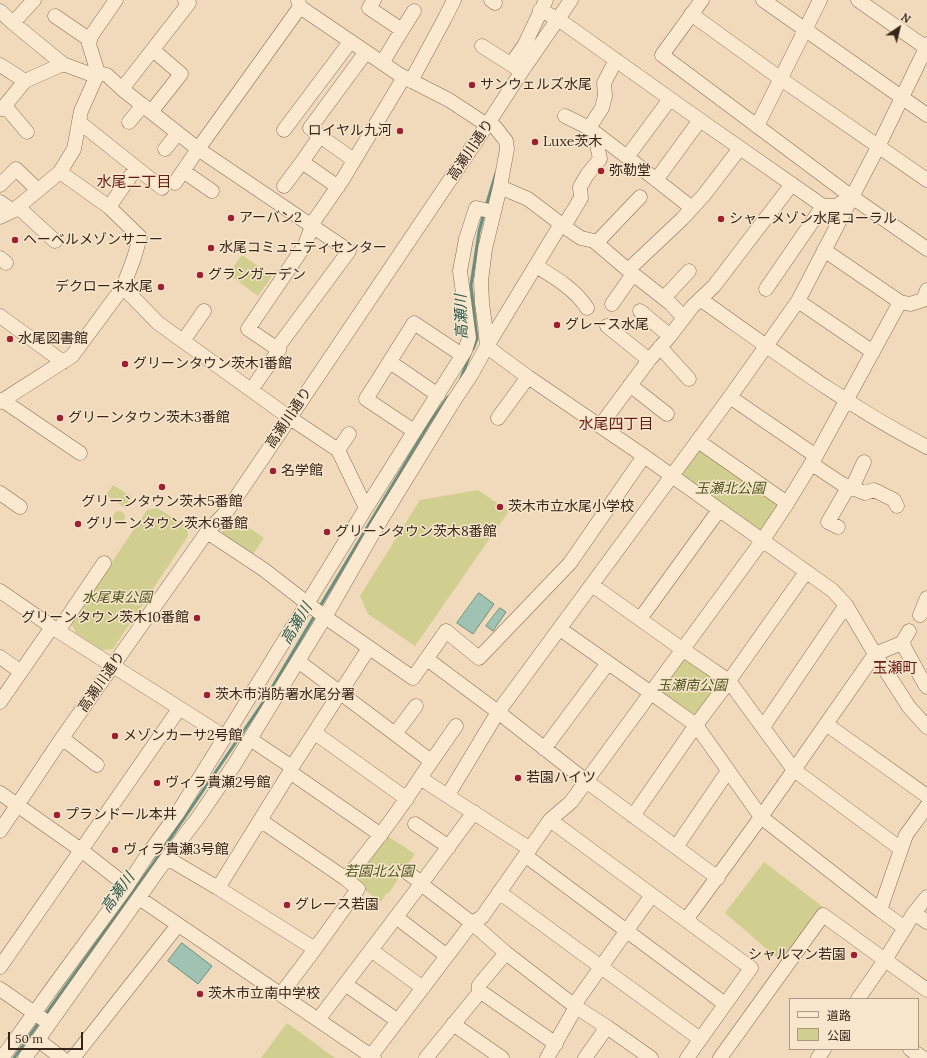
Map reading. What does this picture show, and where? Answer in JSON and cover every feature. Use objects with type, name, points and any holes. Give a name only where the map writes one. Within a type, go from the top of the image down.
[{"type":"street","points":[[12,23],[34,0]]},
{"type":"street","points":[[10,212],[60,172],[74,148],[81,111],[98,73],[90,44],[91,36],[116,0]]},
{"type":"street","points":[[122,89],[189,3],[185,0]]},
{"type":"street","points":[[374,0],[369,8],[402,30]]},
{"type":"street","name":"高瀬川通り","points":[[0,831],[62,738],[207,532],[227,511],[487,125],[517,68],[571,0]]},
{"type":"street","points":[[702,0],[662,55],[852,197],[927,249]]},
{"type":"street","points":[[763,0],[927,115]]},
{"type":"street","points":[[757,126],[820,0]]},
{"type":"street","points":[[448,795],[498,712],[698,441],[798,301],[878,147],[926,50],[858,0]]},
{"type":"street","points":[[279,350],[248,329],[305,245],[314,221],[338,187],[446,18],[449,2]]},
{"type":"street","points":[[175,183],[299,4],[350,42],[407,79],[449,100],[487,125],[495,127],[506,141],[507,149],[500,187],[485,249],[481,281],[487,346],[528,377],[644,456],[832,590],[846,605],[909,707],[927,727]]},
{"type":"street","points":[[482,46],[517,68],[524,46],[543,5],[556,18],[823,206],[836,206],[852,197]]},
{"type":"street","points":[[0,11],[12,23],[63,64],[90,74],[98,73],[107,75],[122,89],[198,149],[349,251],[280,344],[279,350],[251,390]]},
{"type":"street","points":[[382,63],[414,11]]},
{"type":"street","points":[[691,14],[780,79],[927,180]]},
{"type":"street","points":[[55,16],[90,40]]},
{"type":"street","points":[[284,130],[350,42]]},
{"type":"street","points":[[129,122],[147,109],[181,74],[153,50]]},
{"type":"street","points":[[348,156],[310,128],[366,52]]},
{"type":"street","points":[[589,128],[602,108],[605,96],[604,83],[616,60]]},
{"type":"street","points":[[27,132],[2,107],[25,81],[63,64]]},
{"type":"street","points":[[0,65],[25,81]]},
{"type":"street","points":[[627,156],[670,99]]},
{"type":"street","points":[[566,116],[589,128],[692,208]]},
{"type":"street","points":[[656,180],[700,120]]},
{"type":"street","points":[[79,122],[162,188]]},
{"type":"street","points":[[25,1058],[167,858],[197,819],[234,765],[325,617],[376,528],[453,402],[471,376],[487,346],[536,266],[582,198],[580,187],[600,159],[595,135],[589,128]]},
{"type":"street","points":[[165,149],[178,133]]},
{"type":"street","points":[[284,186],[320,136]]},
{"type":"street","points":[[612,304],[631,272],[704,196],[740,148]]},
{"type":"street","points":[[302,162],[338,187]]},
{"type":"street","points":[[0,185],[16,169],[38,190]]},
{"type":"street","points":[[183,171],[212,191]]},
{"type":"street","points":[[60,172],[109,207],[140,237],[123,287],[72,356],[1,401],[80,453]]},
{"type":"street","points":[[109,207],[132,174]]},
{"type":"street","points":[[600,426],[649,360],[700,298],[714,286],[792,184]]},
{"type":"street","points":[[500,187],[528,199],[581,238],[597,243],[664,298],[684,318]]},
{"type":"street","points":[[597,243],[640,197]]},
{"type":"street","points":[[0,202],[10,212],[55,241]]},
{"type":"street","points":[[766,289],[823,206]]},
{"type":"street","points":[[2,1058],[57,980],[128,886],[146,857],[177,814],[465,351],[469,338],[460,271],[466,239],[476,208],[494,212]]},
{"type":"street","points":[[824,250],[900,302],[910,304],[923,300],[927,290]]},
{"type":"street","points":[[536,266],[558,279],[583,302],[586,308]]},
{"type":"street","points":[[664,298],[689,271]]},
{"type":"street","points":[[123,287],[158,323],[290,418],[338,450],[366,508]]},
{"type":"street","points":[[700,298],[847,400],[927,448]]},
{"type":"street","points":[[798,301],[873,352]]},
{"type":"street","points":[[139,898],[373,1057],[398,1021],[472,923],[482,917],[550,820],[571,802],[762,541],[814,460],[900,302]]},
{"type":"street","points":[[183,341],[204,311]]},
{"type":"street","points":[[640,311],[670,336]]},
{"type":"street","points":[[0,316],[63,362]]},
{"type":"street","points":[[414,431],[366,400],[414,323],[462,355]]},
{"type":"street","points":[[607,326],[649,360]]},
{"type":"street","points":[[660,347],[689,379]]},
{"type":"street","points":[[390,362],[438,395]]},
{"type":"street","points":[[498,418],[528,377]]},
{"type":"street","points":[[630,385],[667,414]]},
{"type":"street","points":[[730,397],[814,460],[842,484],[865,493],[874,490],[894,500],[896,506]]},
{"type":"street","points":[[338,450],[349,434]]},
{"type":"street","points":[[698,441],[787,503]]},
{"type":"street","points":[[207,532],[263,569],[325,617],[414,678],[446,631],[479,658],[570,563],[644,456]]},
{"type":"street","points":[[838,528],[828,522],[864,462]]},
{"type":"street","points":[[0,493],[20,507]]},
{"type":"street","points":[[640,619],[719,510]]},
{"type":"street","points":[[0,702],[21,672],[104,564]]},
{"type":"street","points":[[633,816],[696,725],[806,572]]},
{"type":"street","points":[[592,584],[729,681],[794,770],[901,849]]},
{"type":"street","points":[[0,591],[55,629],[225,738]]},
{"type":"street","points":[[920,615],[927,598]]},
{"type":"street","points":[[763,727],[846,605]]},
{"type":"street","points":[[560,629],[696,725],[761,817],[905,928]]},
{"type":"street","points":[[686,920],[718,878],[875,654],[902,643],[910,631]]},
{"type":"street","points":[[902,643],[927,687]]},
{"type":"street","points":[[218,888],[291,769],[369,648]]},
{"type":"street","points":[[0,657],[21,672]]},
{"type":"street","points":[[426,659],[498,712],[586,781],[718,878]]},
{"type":"street","points":[[298,661],[431,761]]},
{"type":"street","points":[[544,749],[608,663]]},
{"type":"street","points":[[396,734],[416,706]]},
{"type":"street","points":[[0,967],[179,709]]},
{"type":"street","points":[[826,724],[927,796]]},
{"type":"street","points":[[346,879],[407,799],[431,761],[456,726]]},
{"type":"street","points":[[315,733],[407,799]]},
{"type":"street","points":[[62,738],[97,765]]},
{"type":"street","points":[[250,739],[380,835]]},
{"type":"street","points":[[676,847],[728,771]]},
{"type":"street","points":[[420,778],[474,812],[626,931],[725,1004]]},
{"type":"street","points":[[0,793],[81,850],[128,886]]},
{"type":"street","points":[[880,910],[906,835],[927,806]]},
{"type":"street","points":[[318,1020],[474,812]]},
{"type":"street","points":[[260,820],[346,879],[358,889],[281,994]]},
{"type":"street","points":[[550,820],[751,968],[687,1058]]},
{"type":"street","points":[[415,824],[449,847]]},
{"type":"street","points":[[167,858],[315,949]]},
{"type":"street","points":[[405,871],[472,923],[506,953],[575,1006],[651,1058]]},
{"type":"street","points":[[499,892],[700,1039]]},
{"type":"street","points":[[548,1058],[575,1006],[652,895]]},
{"type":"street","points":[[859,998],[885,960],[914,913],[927,897]]},
{"type":"street","points":[[914,913],[927,922]]},
{"type":"street","points":[[720,1058],[823,915],[927,990]]},
{"type":"street","points":[[396,917],[447,956]]},
{"type":"street","points":[[73,1058],[178,925]]},
{"type":"street","points":[[371,950],[423,988]]},
{"type":"street","points":[[426,1058],[479,993],[479,985],[506,953]]},
{"type":"street","points":[[345,984],[398,1021]]},
{"type":"street","points":[[0,989],[49,1024]]},
{"type":"street","points":[[479,993],[484,994],[556,1044]]},
{"type":"street","points":[[453,1024],[502,1058]]},
{"type":"street","points":[[585,1058],[607,1027]]},
{"type":"street","points":[[38,1040],[62,1058]]},
{"type":"street","points":[[911,1050],[923,1058]]},
{"type":"green space","points":[[242,255],[272,276],[258,296],[228,274]]},
{"type":"green space","name":"玉瀬北公園","points":[[698,448],[779,502],[780,507],[763,530],[759,531],[682,476],[681,472]]},
{"type":"green space","points":[[113,485],[132,497],[125,508],[106,495]]},
{"type":"green space","points":[[478,490],[509,511],[415,646],[368,614],[360,596],[420,500]]},
{"type":"green space","name":"水尾東公園","points":[[157,508],[187,526],[188,536],[113,649],[102,650],[76,633],[71,623],[147,510]]},
{"type":"green space","points":[[117,511],[121,511],[125,517],[121,523],[117,523],[113,519],[113,515]]},
{"type":"green space","points":[[237,519],[264,538],[253,554],[223,537],[222,531],[225,527],[233,525]]},
{"type":"green space","name":"玉瀬南公園","points":[[685,652],[726,681],[700,719],[659,690]]},
{"type":"green space","name":"若園北公園","points":[[386,835],[415,854],[381,902],[366,891],[363,886],[354,879]]},
{"type":"green space","points":[[764,862],[823,907],[783,963],[725,913]]},
{"type":"green space","points":[[287,1023],[335,1058],[261,1058]]},
{"type":"shaded area","points":[[479,593],[494,604],[473,634],[457,623]]},
{"type":"shaded area","points":[[500,608],[506,612],[493,631],[486,626]]},
{"type":"shaded area","points":[[182,943],[212,966],[198,984],[168,961]]},
{"type":"waterway","name":"高瀬川","points":[[486,206],[496,173]]},
{"type":"waterway","name":"高瀬川","points":[[473,349],[477,339],[471,285],[479,232],[484,213]]},
{"type":"waterway","name":"高瀬川","points":[[460,381],[470,354]]},
{"type":"waterway","name":"高瀬川","points":[[319,608],[430,422],[448,397]]},
{"type":"waterway","name":"高瀬川","points":[[45,1015],[155,861],[264,701],[315,615]]},
{"type":"waterway","name":"高瀬川","points":[[14,1058],[40,1021]]},
{"type":"place","name":"サンウェルズ水尾","points":[[472,85]]},
{"type":"place","name":"ロイヤル九河","points":[[400,131]]},
{"type":"place","name":"Luxe茨木","points":[[535,142]]},
{"type":"place","name":"弥勒堂","points":[[601,171]]},
{"type":"place","name":"アーバン2","points":[[231,218]]},
{"type":"place","name":"シャーメゾン水尾コーラル","points":[[721,219]]},
{"type":"place","name":"ヘーベルメゾンサニー","points":[[15,240]]},
{"type":"place","name":"水尾コミュニティセンター","points":[[211,248]]},
{"type":"place","name":"グランガーデン","points":[[200,275]]},
{"type":"place","name":"デクローネ水尾","points":[[161,287]]},
{"type":"place","name":"グレース水尾","points":[[557,325]]},
{"type":"place","name":"水尾図書館","points":[[10,339]]},
{"type":"place","name":"グリーンタウン茨木1番館","points":[[125,364]]},
{"type":"place","name":"グリーンタウン茨木3番館","points":[[60,418]]},
{"type":"place","name":"名学館","points":[[273,471]]},
{"type":"place","name":"グリーンタウン茨木5番館","points":[[162,487]]},
{"type":"place","name":"茨木市立水尾小学校","points":[[500,507]]},
{"type":"place","name":"グリーンタウン茨木6番館","points":[[78,524]]},
{"type":"place","name":"グリーンタウン茨木8番館","points":[[327,532]]},
{"type":"place","name":"グリーンタウン茨木10番館","points":[[197,618]]},
{"type":"place","name":"茨木市消防署水尾分署","points":[[207,695]]},
{"type":"place","name":"メゾンカーサ2号館","points":[[115,736]]},
{"type":"place","name":"若園ハイツ","points":[[518,778]]},
{"type":"place","name":"ヴィラ貴瀬2号館","points":[[157,783]]},
{"type":"place","name":"プランドール本井","points":[[57,815]]},
{"type":"place","name":"ヴィラ貴瀬3号館","points":[[115,850]]},
{"type":"place","name":"グレース若園","points":[[287,905]]},
{"type":"place","name":"シャルマン若園","points":[[854,955]]},
{"type":"place","name":"茨木市立南中学校","points":[[200,994]]},
{"type":"district","name":"水尾二丁目","points":[[134,183]]},
{"type":"district","name":"水尾四丁目","points":[[616,425]]},
{"type":"district","name":"玉瀬町","points":[[895,669]]}]
